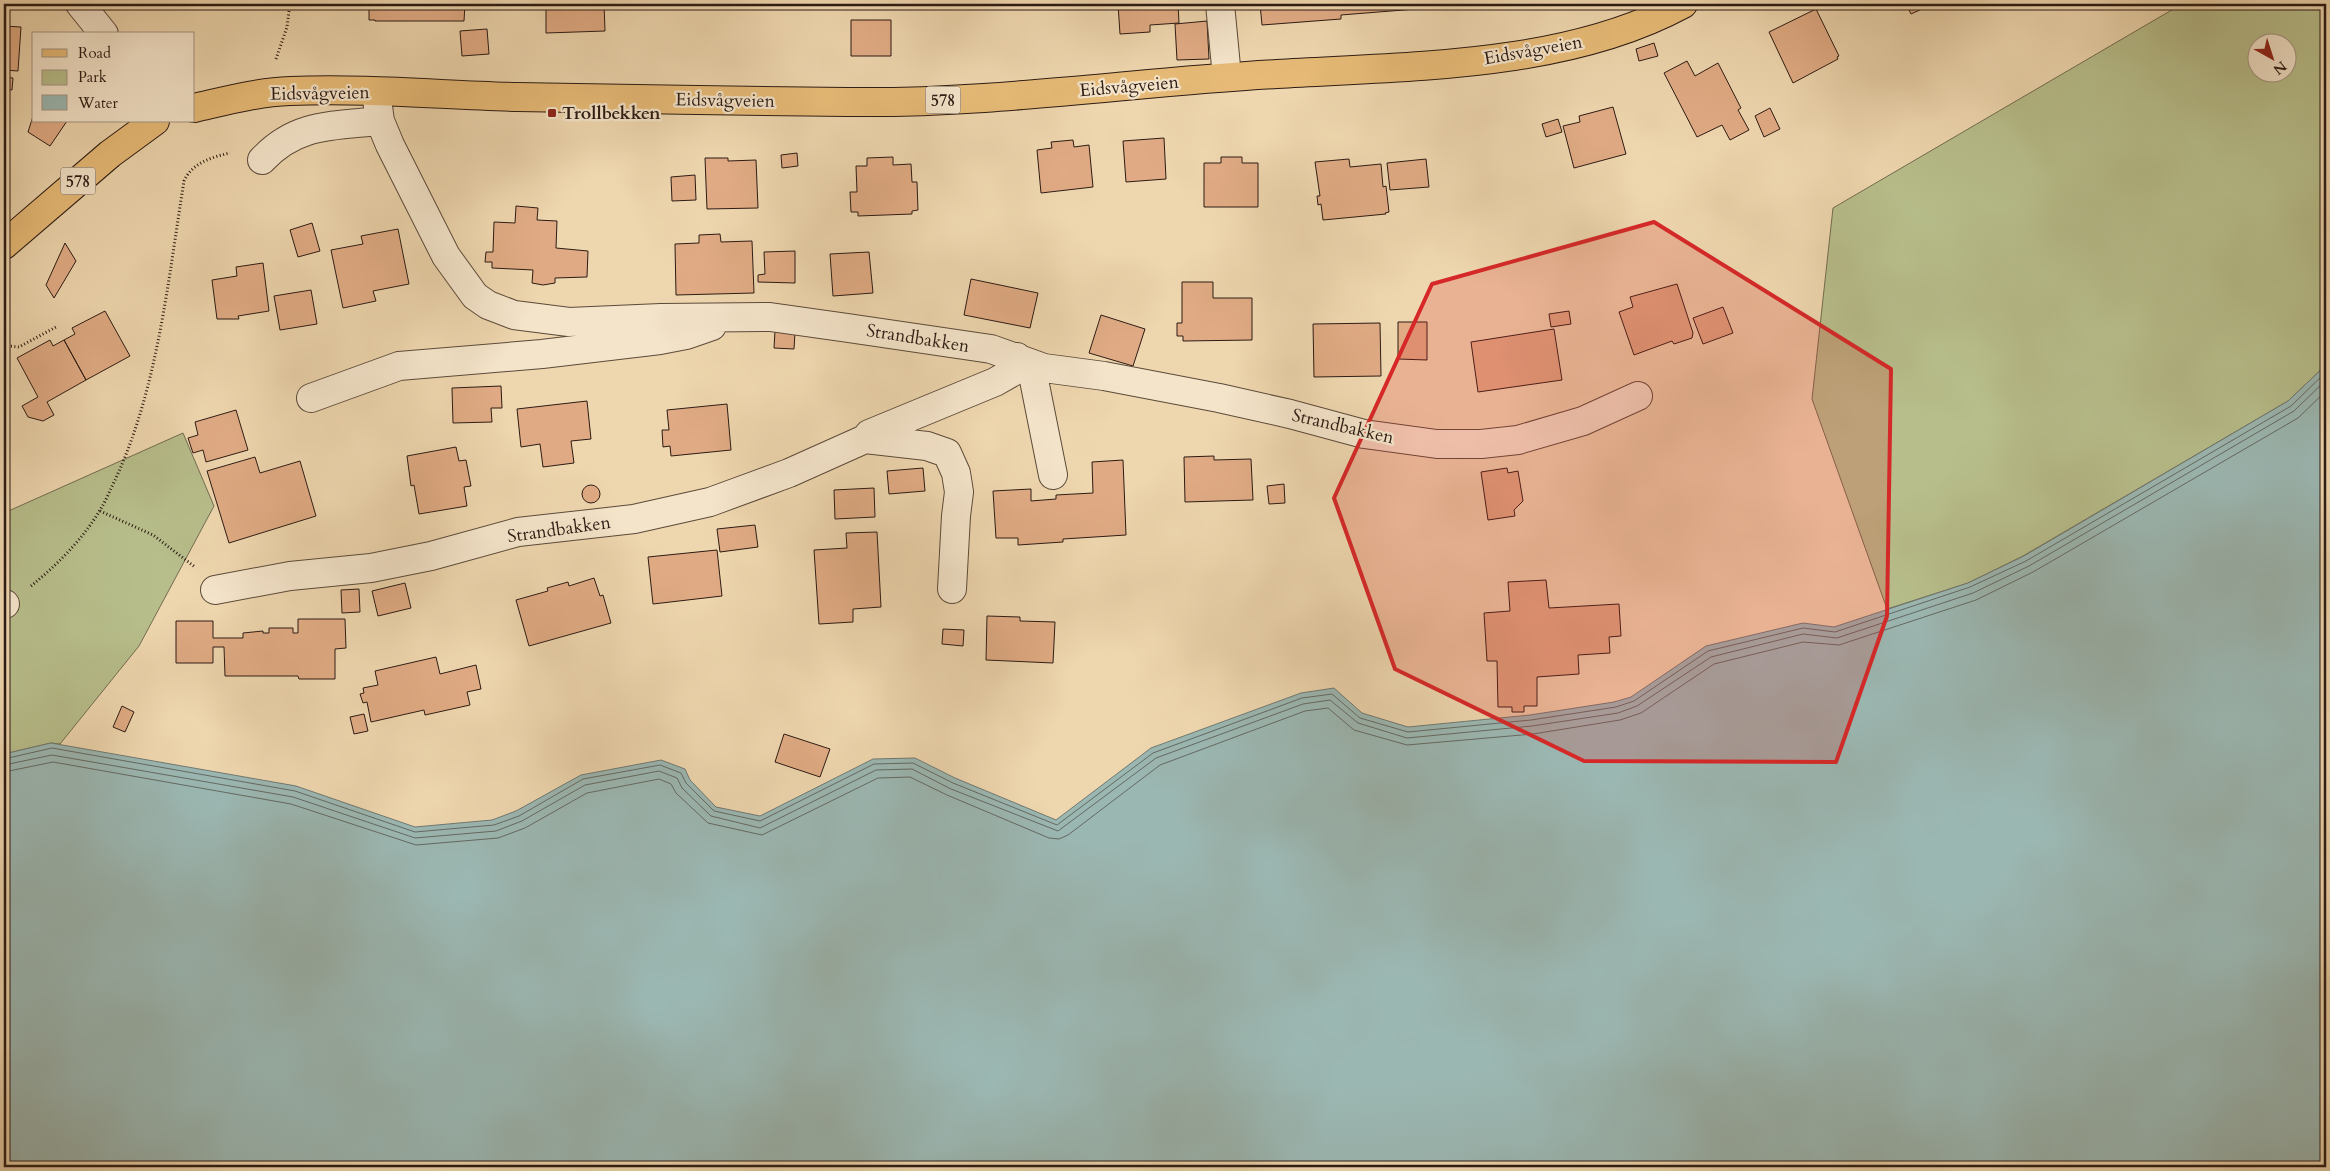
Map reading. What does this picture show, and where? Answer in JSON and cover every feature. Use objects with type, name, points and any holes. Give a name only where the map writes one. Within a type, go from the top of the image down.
[{"type":"main road","name":"Eidsvågveien","points":[[195,108],[254,95],[288,91],[516,97],[891,102],[989,98],[1227,76],[1383,68],[1534,54],[1571,46],[1624,29],[1683,4]]},
{"type":"main road","name":"578","points":[[4,245],[110,154],[154,122]]},
{"type":"street","points":[[80,4],[102,32]]},
{"type":"street","points":[[1220,4],[1227,76]]},
{"type":"street","name":"Strandbakken","points":[[376,92],[380,121],[390,145],[446,256],[475,296],[488,305],[514,315],[569,322],[770,317],[991,349],[1044,368],[1104,376],[1219,398],[1290,414],[1364,434],[1437,444],[1481,444],[1518,440],[1583,420],[1638,396]]},
{"type":"street","points":[[268,153],[298,133],[325,126],[380,121]]},
{"type":"street","name":"Strandbakken","points":[[310,398],[399,366],[542,354],[660,340],[686,335],[730,318]]},
{"type":"street","name":"Strandbakken","points":[[215,590],[290,576],[371,568],[430,556],[518,532],[634,520],[710,502],[789,473],[864,439],[869,434],[995,382],[1018,369],[1017,357]]},
{"type":"street","points":[[1044,368],[1034,380],[1052,475]]},
{"type":"street","points":[[864,439],[927,446],[947,453],[956,473],[959,492],[952,589]]},
{"type":"path","points":[[276,60],[287,26],[290,4]]},
{"type":"path","points":[[4,604],[52,568],[100,511],[121,466],[142,414],[165,300],[184,181],[188,171],[220,155],[268,153]]},
{"type":"path","points":[[4,339],[10,346],[19,347],[56,326]]},
{"type":"path","points":[[100,511],[153,535],[191,564],[215,590]]},
{"type":"highlighted area","points":[[1654,222],[1891,369],[1887,616],[1836,762],[1584,761],[1395,669],[1334,498],[1432,284]]},
{"type":"green space","points":[[2182,4],[2326,4],[2326,365],[2288,401],[2023,556],[1968,583],[1887,609],[1812,399],[1833,208]]},
{"type":"green space","points":[[183,433],[214,506],[139,646],[60,744],[51,743],[4,754],[4,513]]},
{"type":"water","points":[[2326,365],[2326,1167],[4,1167],[4,754],[51,743],[296,786],[415,827],[492,820],[516,811],[581,775],[661,760],[685,769],[690,780],[716,807],[760,816],[873,759],[915,758],[955,778],[1056,820],[1151,748],[1301,693],[1334,688],[1362,713],[1408,727],[1530,715],[1614,702],[1631,697],[1706,646],[1803,623],[1834,627],[1968,583],[2024,556],[2288,401]]},
{"type":"building","points":[[354,4],[465,4],[464,21],[375,21],[369,20],[369,7],[354,7]]},
{"type":"building","points":[[546,4],[604,4],[605,31],[546,33]]},
{"type":"building","points":[[1118,4],[1178,4],[1179,23],[1150,25],[1150,32],[1120,34]]},
{"type":"building","points":[[1260,4],[1416,4],[1416,9],[1341,15],[1341,19],[1262,25]]},
{"type":"building","points":[[1906,4],[1933,4],[1911,14]]},
{"type":"building","points":[[1816,9],[1839,56],[1837,57],[1838,59],[1793,83],[1769,32]]},
{"type":"building","points":[[851,20],[891,20],[891,56],[851,56]]},
{"type":"building","points":[[1207,21],[1209,59],[1177,60],[1175,24]]},
{"type":"building","points":[[4,26],[21,27],[18,71],[4,70]]},
{"type":"building","points":[[487,29],[489,54],[462,56],[460,31]]},
{"type":"building","points":[[1654,43],[1658,56],[1639,61],[1636,49]]},
{"type":"building","points":[[1687,61],[1695,76],[1718,63],[1741,108],[1738,110],[1749,130],[1730,140],[1722,125],[1697,137],[1664,73]]},
{"type":"building","points":[[4,77],[13,78],[12,90],[4,89]]},
{"type":"building","points":[[1613,107],[1626,154],[1574,168],[1563,126],[1580,122],[1579,116]]},
{"type":"building","points":[[1770,108],[1780,129],[1764,137],[1755,116]]},
{"type":"building","points":[[32,119],[32,122],[66,122],[50,146],[28,132]]},
{"type":"building","points":[[1558,119],[1562,132],[1546,137],[1542,124]]},
{"type":"building","points":[[1164,138],[1166,179],[1126,182],[1123,141]]},
{"type":"building","points":[[1073,140],[1074,147],[1089,145],[1093,187],[1041,193],[1037,150],[1052,148],[1051,142]]},
{"type":"building","points":[[797,153],[798,166],[782,168],[781,155]]},
{"type":"building","points":[[893,157],[893,165],[911,164],[912,182],[917,182],[918,210],[912,211],[912,214],[858,216],[858,212],[851,212],[850,192],[857,192],[856,166],[867,166],[867,158]]},
{"type":"building","points":[[1221,157],[1242,157],[1242,163],[1258,163],[1258,207],[1204,207],[1204,163],[1221,163]]},
{"type":"building","points":[[705,158],[728,158],[728,161],[756,160],[758,208],[707,209]]},
{"type":"building","points":[[1349,159],[1350,167],[1381,164],[1383,187],[1386,186],[1389,212],[1386,214],[1323,220],[1321,204],[1318,205],[1317,196],[1320,196],[1315,162]]},
{"type":"building","points":[[1426,159],[1429,187],[1390,190],[1387,163]]},
{"type":"building","points":[[695,175],[696,200],[672,201],[671,177]]},
{"type":"building","points":[[516,206],[538,208],[537,220],[557,221],[556,248],[588,251],[587,277],[555,278],[555,283],[543,285],[532,283],[533,270],[492,268],[492,262],[485,262],[486,252],[493,252],[494,222],[515,223]]},
{"type":"building","points":[[312,223],[320,251],[298,257],[290,230]]},
{"type":"building","points":[[398,229],[409,284],[373,291],[376,301],[343,308],[331,250],[363,244],[361,236]]},
{"type":"building","points":[[720,234],[721,242],[752,241],[754,293],[676,295],[675,244],[699,243],[699,235]]},
{"type":"building","points":[[65,243],[76,261],[54,298],[46,285]]},
{"type":"building","points":[[795,251],[795,283],[758,282],[758,275],[765,274],[764,252]]},
{"type":"building","points":[[869,252],[873,293],[833,296],[830,254]]},
{"type":"building","points":[[263,263],[269,311],[238,316],[239,319],[217,319],[212,280],[237,276],[236,267]]},
{"type":"building","points":[[971,279],[1038,293],[1030,328],[964,315]]},
{"type":"building","points":[[1182,282],[1213,282],[1213,298],[1252,298],[1252,340],[1183,341],[1183,336],[1177,336],[1177,323],[1182,323]]},
{"type":"building","points":[[1677,284],[1693,333],[1692,338],[1674,344],[1672,341],[1634,355],[1619,312],[1633,307],[1630,297]]},
{"type":"building","points":[[311,290],[317,324],[280,330],[274,296]]},
{"type":"building","points":[[1723,307],[1733,333],[1703,344],[1693,318]]},
{"type":"building","points":[[105,311],[130,356],[86,380],[64,340],[75,334],[72,328]]},
{"type":"building","points":[[1569,311],[1571,324],[1551,327],[1549,314]]},
{"type":"building","points":[[1101,315],[1145,329],[1133,366],[1089,353]]},
{"type":"building","points":[[1398,322],[1427,322],[1427,360],[1398,359]]},
{"type":"building","points":[[1380,323],[1381,376],[1314,377],[1313,324]]},
{"type":"building","points":[[1554,329],[1562,380],[1478,392],[1471,342]]},
{"type":"building","points":[[775,331],[795,332],[794,349],[774,348]]},
{"type":"building","points":[[50,340],[53,346],[64,340],[86,380],[47,402],[54,415],[43,421],[28,417],[22,406],[38,397],[17,358]]},
{"type":"building","points":[[501,386],[502,408],[491,408],[492,422],[453,423],[452,388]]},
{"type":"building","points":[[587,401],[591,439],[571,441],[574,463],[543,467],[540,444],[521,447],[517,409]]},
{"type":"building","points":[[727,404],[731,450],[671,456],[670,446],[663,447],[662,430],[669,430],[667,410]]},
{"type":"building","points":[[236,410],[248,450],[206,462],[203,450],[193,453],[188,438],[198,435],[195,422]]},
{"type":"building","points":[[456,447],[459,461],[466,460],[471,486],[464,487],[467,506],[419,514],[414,485],[411,486],[407,456]]},
{"type":"building","points":[[1214,456],[1214,460],[1251,459],[1253,500],[1185,502],[1184,457]]},
{"type":"building","points":[[255,457],[260,473],[300,461],[316,516],[229,543],[207,471]]},
{"type":"building","points":[[1123,460],[1126,535],[1063,539],[1063,542],[1018,545],[1018,538],[996,538],[993,491],[1031,489],[1031,501],[1056,499],[1056,495],[1093,493],[1092,462]]},
{"type":"building","points":[[923,468],[925,491],[889,494],[887,471]]},
{"type":"building","points":[[1507,468],[1508,473],[1518,471],[1523,501],[1514,510],[1515,516],[1488,520],[1481,472]]},
{"type":"building","points":[[1284,484],[1285,503],[1269,504],[1267,486]]},
{"type":"building","points":[[591,485],[597,488],[600,494],[597,500],[591,503],[585,500],[582,494],[585,488]]},
{"type":"building","points":[[874,488],[875,517],[835,519],[834,490]]},
{"type":"building","points":[[755,525],[758,547],[720,552],[717,529]]},
{"type":"building","points":[[877,532],[881,607],[853,609],[853,622],[819,624],[814,550],[847,548],[846,533]]},
{"type":"building","points":[[717,550],[722,596],[653,604],[648,557]]},
{"type":"building","points":[[594,578],[600,596],[603,595],[611,623],[529,646],[516,600],[548,591],[547,588],[568,582],[569,586]]},
{"type":"building","points":[[1546,580],[1549,608],[1619,604],[1621,636],[1609,637],[1610,653],[1578,655],[1579,674],[1537,677],[1537,706],[1524,706],[1524,712],[1512,712],[1512,707],[1498,707],[1497,661],[1487,661],[1484,613],[1510,611],[1508,582]]},
{"type":"building","points":[[405,583],[411,608],[378,616],[372,591]]},
{"type":"building","points":[[359,589],[360,612],[342,613],[341,590]]},
{"type":"building","points":[[987,616],[1020,617],[1020,621],[1055,622],[1053,663],[986,660]]},
{"type":"building","points":[[298,619],[345,619],[346,648],[335,649],[335,679],[299,679],[298,676],[225,676],[224,647],[213,647],[213,663],[176,663],[176,621],[213,621],[213,638],[243,638],[243,633],[263,631],[263,633],[269,633],[269,628],[293,628],[293,633],[298,633]]},
{"type":"building","points":[[943,629],[964,630],[963,646],[942,644]]},
{"type":"building","points":[[436,657],[440,674],[476,665],[481,689],[467,692],[470,705],[425,715],[424,710],[371,722],[367,702],[363,703],[360,694],[364,693],[363,688],[378,685],[375,671]]},
{"type":"building","points":[[122,706],[134,712],[125,732],[113,727]]},
{"type":"building","points":[[364,714],[368,731],[354,734],[350,717]]},
{"type":"building","points":[[784,734],[830,749],[820,777],[775,762]]},
{"type":"place","name":"Trollbekken","points":[[552,113]]}]
